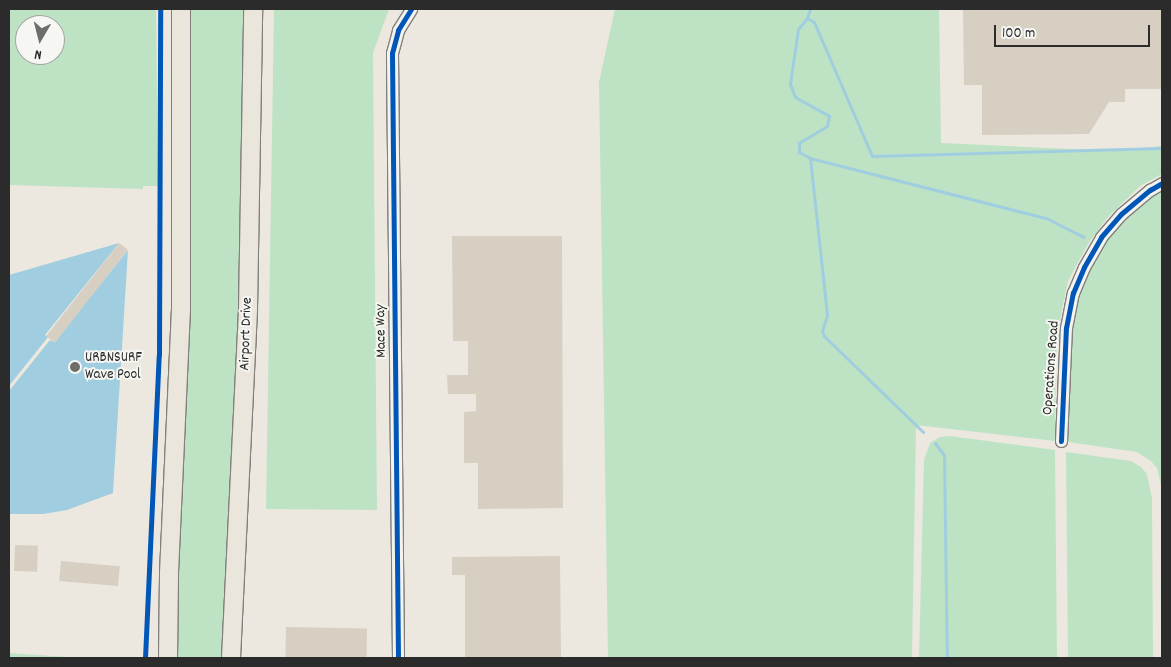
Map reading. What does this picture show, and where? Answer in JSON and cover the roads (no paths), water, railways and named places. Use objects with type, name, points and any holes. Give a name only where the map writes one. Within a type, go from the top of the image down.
[{"type":"main road","points":[[168,658],[169,573],[181,310],[181,9]]},
{"type":"main road","name":"Airport Drive","points":[[231,658],[248,308],[253,9]]},
{"type":"street","name":"Mace Way","points":[[398,658],[392,61],[398,30],[411,9]]},
{"type":"street","name":"Operations Road","points":[[1061,441],[1066,328],[1073,294],[1084,266],[1101,237],[1121,214],[1150,190],[1162,183]]},
{"type":"water","name":"URBNSURF Wave Pool","points":[[119,243],[45,335],[48,337],[9,386],[9,275]]},
{"type":"water","name":"URBNSURF Wave Pool","points":[[128,250],[113,493],[67,510],[43,514],[9,514],[9,391],[50,340],[54,342]]},
{"type":"waterway","points":[[810,9],[807,18],[798,29],[790,84],[795,97],[829,116],[827,126],[799,143],[799,152],[810,158],[827,315],[822,331],[824,336],[923,432]]},
{"type":"waterway","points":[[807,18],[814,22],[872,156],[1162,148]]},
{"type":"waterway","points":[[810,158],[1046,218],[1084,237]]},
{"type":"waterway","points":[[935,443],[944,455],[947,658]]},
{"type":"place","name":"URBNSURF Wave Pool","points":[[75,367]]}]
